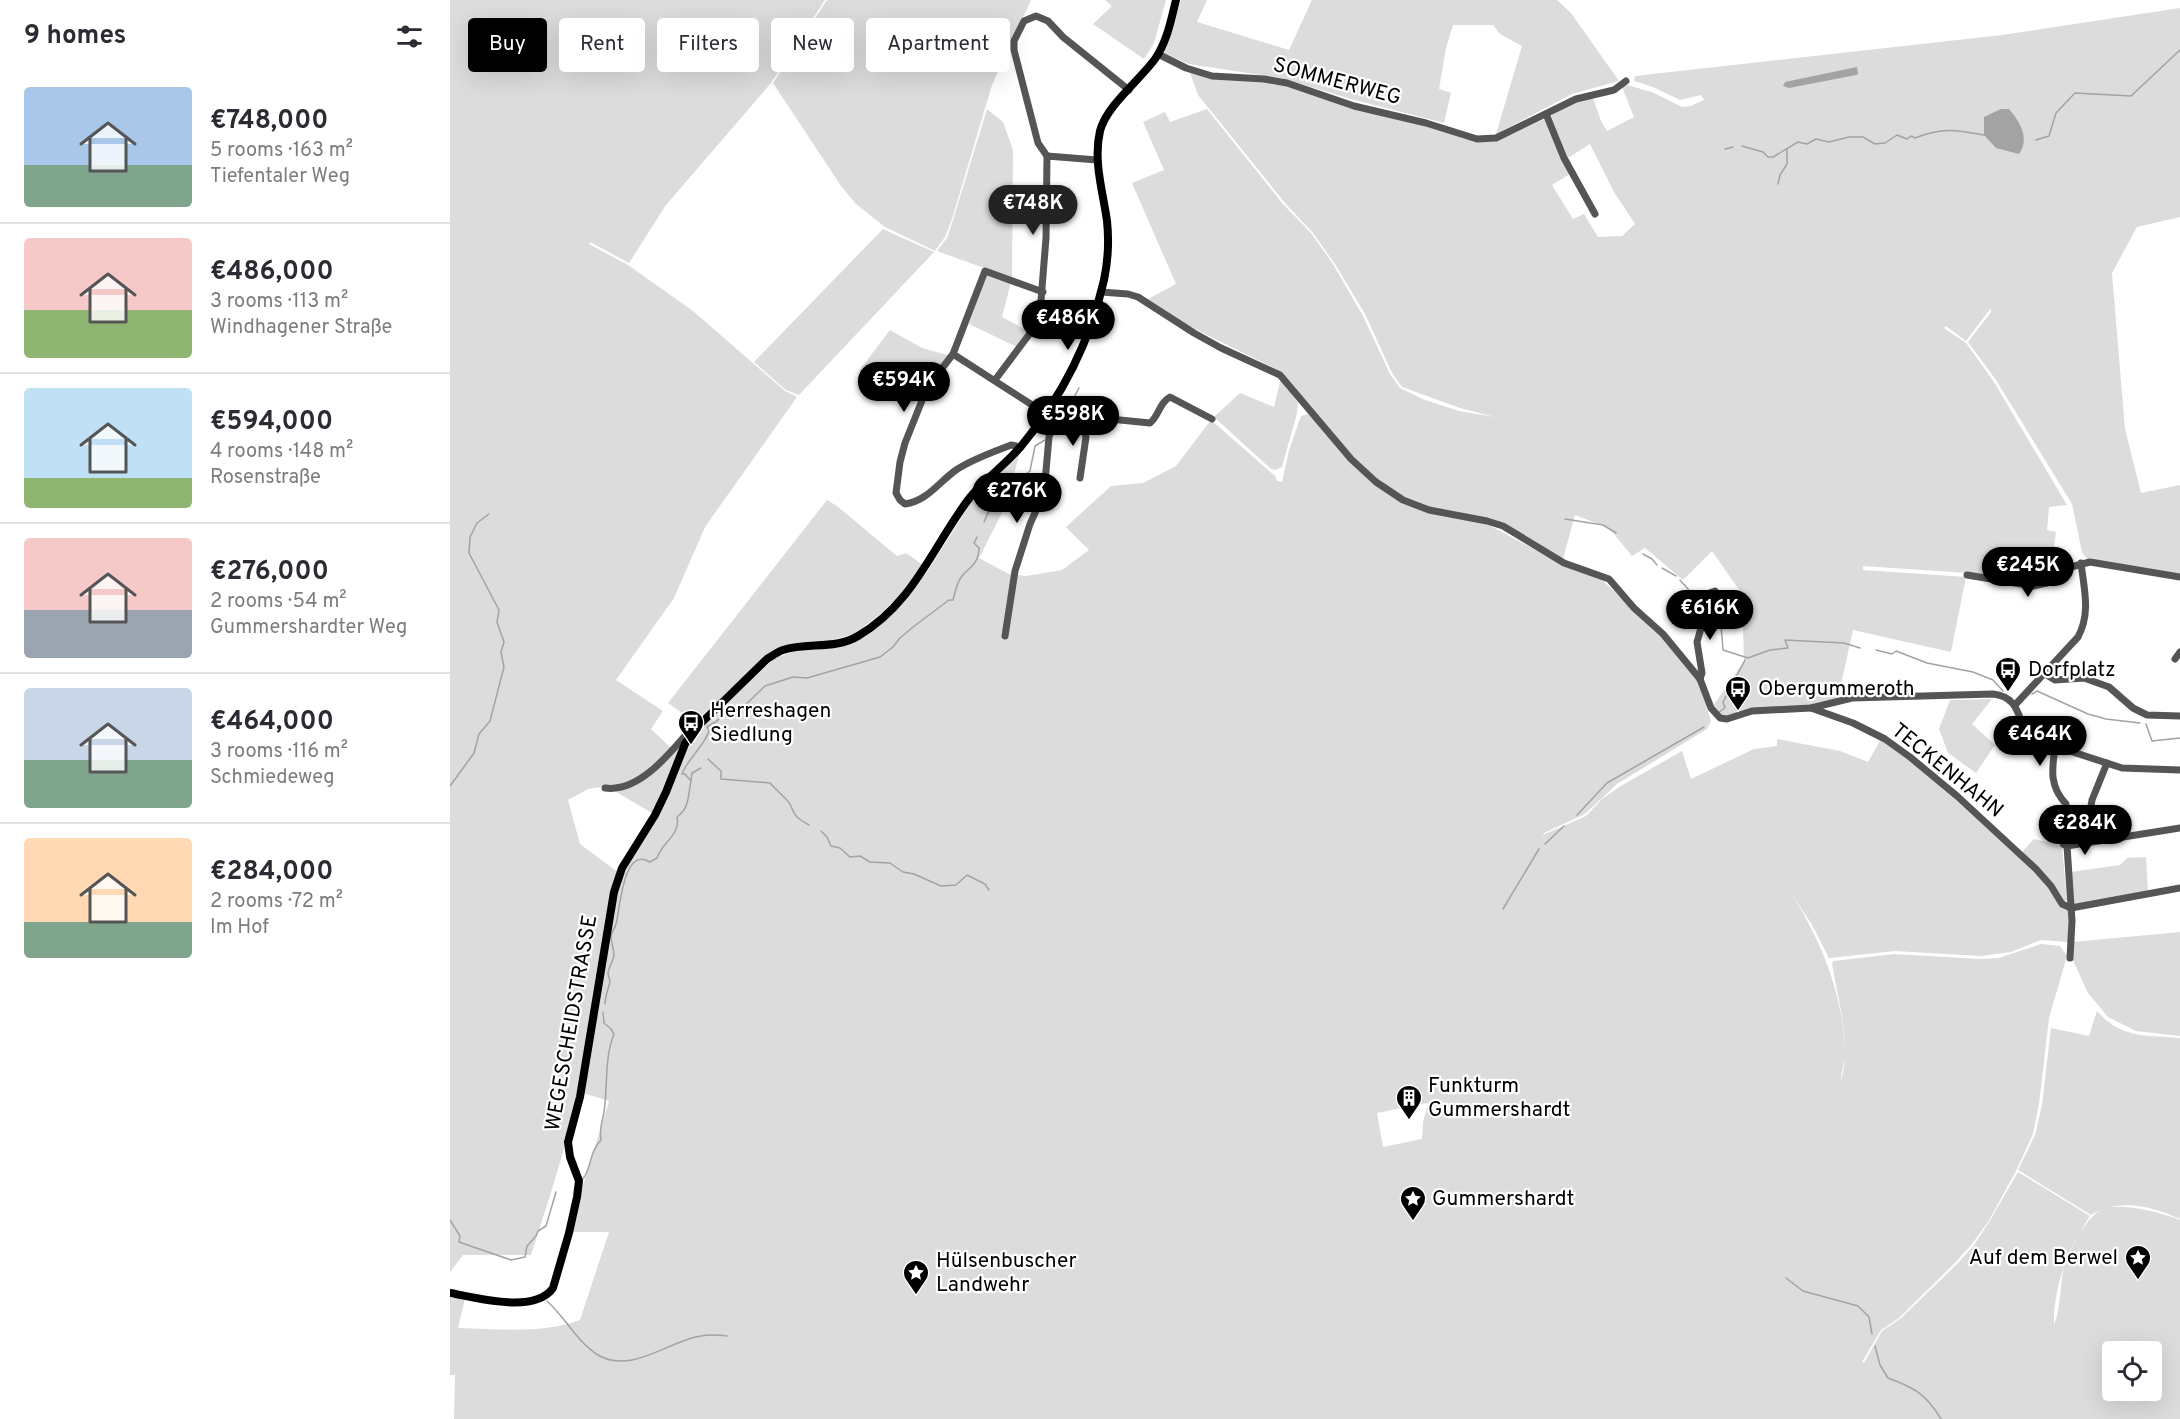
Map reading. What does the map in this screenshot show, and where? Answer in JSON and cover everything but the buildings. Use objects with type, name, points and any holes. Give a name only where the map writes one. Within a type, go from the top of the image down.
[{"type":"main road","name":"WEGESCHEIDSTRASSE","points":[[450,1293],[524,1302],[540,1299],[553,1288],[577,1197],[579,1181],[570,1157],[568,1142],[583,1081],[610,911],[622,868],[655,815],[685,744],[694,729],[767,660],[780,651],[831,645],[857,637],[884,617],[909,592],[970,498],[1021,447],[1046,413],[1082,351],[1101,292],[1108,241],[1097,160],[1101,129],[1113,108],[1158,54],[1167,34],[1176,0]]},
{"type":"street","points":[[995,380],[1031,332],[1040,313],[1043,292],[1047,156],[1038,143],[1014,50],[1014,42],[1024,21],[1036,16],[1048,21],[1064,38],[1129,90]]},
{"type":"street","name":"SOMMERWEG","points":[[1158,54],[1186,68],[1212,76],[1264,79],[1287,83],[1354,106],[1473,137],[1496,138],[1546,114]]},
{"type":"street","points":[[1595,214],[1564,158],[1546,114],[1576,99],[1614,90],[1626,81]]},
{"type":"street","points":[[1047,156],[1097,160]]},
{"type":"street","points":[[1021,447],[1011,445],[974,460],[955,471],[927,495],[912,503],[905,504],[896,493],[905,443],[927,388],[953,354],[985,271],[1043,292]]},
{"type":"street","points":[[1101,292],[1138,297],[1212,343],[1280,375],[1356,465],[1403,500],[1429,510],[1503,526],[1564,563],[1609,579],[1634,608],[1663,634],[1700,679],[1711,708],[1720,718],[1726,719],[1752,711],[1811,708],[1852,698],[2001,695],[2015,705],[2030,737],[2107,764],[2132,769],[2180,770]]},
{"type":"street","points":[[953,354],[1054,419],[1080,416],[1150,423],[1155,419],[1163,402],[1170,397],[1212,419]]},
{"type":"street","points":[[1080,416],[1086,438],[1080,478]]},
{"type":"street","points":[[1005,636],[1016,571],[1030,524],[1044,493],[1049,437],[1054,419]]},
{"type":"street","points":[[1967,575],[2033,586],[2047,583],[2063,569],[2090,562],[2180,578]]},
{"type":"street","points":[[2015,705],[2078,637],[2084,627],[2087,616],[2081,563]]},
{"type":"street","points":[[1700,679],[1702,673],[1697,642],[1701,628],[1700,601],[1702,596],[1715,591]]},
{"type":"street","points":[[2175,659],[2180,652]]},
{"type":"street","points":[[2045,674],[2055,680],[2084,678],[2109,687],[2133,708],[2147,715],[2180,716]]},
{"type":"street","name":"TECKENHAHN","points":[[1811,708],[1853,723],[1884,739],[1910,757],[1957,796],[2036,869],[2051,886],[2062,904],[2071,908]]},
{"type":"street","points":[[605,788],[622,788],[656,768],[690,730],[694,729]]},
{"type":"street","points":[[2055,747],[2052,779],[2066,804],[2063,844],[2067,846]]},
{"type":"street","points":[[2070,958],[2071,908],[2067,846],[2075,832],[2089,818],[2092,800],[2107,764]]},
{"type":"street","points":[[2067,846],[2180,828]]},
{"type":"street","points":[[2071,908],[2180,888]]},
{"type":"shaded area","points":[[450,0],[825,0],[813,18],[771,18],[771,72],[778,72],[666,205],[629,263],[590,242],[589,244],[628,265],[693,311],[785,391],[797,397],[705,527],[674,598],[616,680],[663,711],[651,729],[671,748],[682,744],[652,813],[606,786],[588,789],[568,800],[580,844],[619,873],[584,1071],[560,1163],[531,1255],[463,1255],[450,1272]]},
{"type":"shaded area","points":[[827,0],[1031,0],[1010,46],[1010,18],[866,18],[866,72],[998,72],[992,85],[952,219],[945,237],[935,251],[885,227],[856,204],[841,186],[773,83],[780,72],[854,72],[854,18],[815,18]]},
{"type":"shaded area","points":[[1105,0],[1166,0],[1154,43],[1144,59],[1093,24],[1112,6]]},
{"type":"shaded area","points":[[1181,0],[1207,0],[1197,22],[1289,50],[1312,0],[1557,0],[1571,13],[1619,81],[1572,94],[1496,134],[1522,46],[1500,34],[1493,25],[1453,25],[1446,48],[1439,89],[1451,93],[1444,123],[1281,78],[1189,64],[1164,53]]},
{"type":"shaded area","points":[[2180,8],[2180,217],[2137,227],[2112,273],[2125,429],[2141,493],[2180,485],[2180,575],[2087,559],[2082,552],[2072,504],[1996,380],[1968,342],[1991,312],[1991,308],[1966,341],[1946,326],[1944,328],[1966,343],[1994,382],[2067,505],[2049,507],[2047,530],[2056,532],[2050,573],[2035,583],[1967,573],[1863,566],[1863,570],[1966,577],[1951,652],[1853,630],[1838,698],[1805,706],[1749,709],[1727,716],[1719,714],[1713,706],[1744,661],[1742,594],[1712,551],[1683,580],[1645,548],[1632,556],[1609,528],[1575,515],[1563,559],[1504,525],[1424,506],[1402,496],[1378,480],[1353,457],[1282,372],[1187,325],[1148,299],[1176,284],[1132,183],[1164,170],[1143,122],[1165,112],[1170,122],[1207,109],[1283,204],[1311,233],[1333,264],[1363,316],[1390,374],[1400,388],[1425,400],[1459,411],[1495,417],[1460,408],[1402,387],[1392,373],[1365,314],[1335,264],[1313,233],[1285,203],[1198,95],[1189,70],[1275,82],[1426,124],[1465,139],[1493,142],[1545,119],[1570,174],[1552,185],[1573,219],[1584,214],[1598,237],[1622,236],[1635,224],[1614,192],[1590,144],[1568,158],[1550,116],[1578,101],[1593,98],[1607,131],[1634,117],[1622,87],[1628,85],[1654,93],[1682,107],[1704,100],[1701,95],[1680,100],[1634,81],[1635,76],[2002,35]]},
{"type":"shaded area","points":[[1857,67],[1858,74],[1856,75],[1789,88],[1783,86],[1785,82]]},
{"type":"shaded area","points":[[987,109],[1003,122],[1013,150],[1012,278],[937,251],[947,238]]},
{"type":"shaded area","points":[[2001,109],[2009,109],[2022,130],[2024,142],[2019,154],[1996,148],[1984,135],[1984,117]]},
{"type":"shaded area","points":[[883,229],[934,252],[799,395],[786,390],[754,362]]},
{"type":"shaded area","points":[[986,274],[1011,282],[1002,317],[1028,331],[1017,347],[969,324]]},
{"type":"shaded area","points":[[890,330],[922,348],[951,356],[918,401],[913,404],[859,371]]},
{"type":"shaded area","points":[[1281,378],[1298,403],[1282,467],[1275,470],[1271,469],[1214,417],[1240,393],[1274,407]]},
{"type":"shaded area","points":[[1308,414],[1349,461],[1372,483],[1404,504],[1429,513],[1485,523],[1558,562],[1600,578],[1661,636],[1697,678],[1711,721],[1707,729],[1617,784],[1585,814],[1544,833],[1543,837],[1545,834],[1586,816],[1602,799],[1619,787],[1682,751],[1691,779],[1754,749],[1777,746],[1777,739],[1840,751],[1868,762],[1881,739],[1909,759],[2035,870],[2059,906],[2069,910],[2068,942],[2041,940],[2011,952],[1981,956],[1895,951],[1829,958],[1811,923],[1792,895],[1812,930],[1829,969],[1840,1008],[1845,1049],[1843,1022],[1832,963],[1834,961],[1894,954],[1999,958],[2041,944],[2060,946],[2067,956],[2049,1018],[2039,1104],[2033,1134],[2016,1171],[1988,1222],[1972,1244],[1899,1318],[1881,1330],[1862,1362],[1864,1363],[1882,1331],[1900,1319],[1974,1245],[1989,1222],[2018,1172],[2090,1216],[2079,1235],[2097,1212],[2111,1207],[2142,1209],[2180,1220],[2180,1419],[454,1419],[455,1375],[450,1375],[450,1298],[465,1298],[458,1328],[535,1329],[580,1320],[609,1232],[572,1232],[580,1195],[609,1101],[583,1093],[613,909],[621,874],[698,729],[775,658],[798,650],[831,648],[857,641],[888,618],[927,572],[972,501],[1020,452],[1005,507],[979,558],[1009,574],[1026,576],[1062,570],[1089,550],[1066,527],[1111,486],[1143,483],[1176,466],[1211,420],[1275,476],[1277,481],[1282,482],[1289,450],[1301,416]],"holes":[[[1428,1103],[1423,1122],[1422,1139],[1383,1147],[1377,1113]],[[2065,1265],[2054,1325],[2056,1296]]]},
{"type":"shaded area","points":[[827,500],[897,556],[906,553],[923,565],[906,589],[883,612],[854,634],[831,640],[794,644],[730,690],[695,722],[668,703]]},
{"type":"shaded area","points":[[1992,699],[1972,724],[1995,745],[1976,773],[1948,753],[1939,729],[1950,700]]},
{"type":"shaded area","points":[[2034,839],[2062,847],[2067,900],[2065,902],[2022,852]]},
{"type":"shaded area","points":[[2146,857],[2148,891],[2073,905],[2071,872],[2120,865],[2127,858]]},
{"type":"shaded area","points":[[2180,932],[2180,1036],[2136,1031],[2108,1017],[2088,993],[2072,958],[2073,942]]},
{"type":"shaded area","points":[[2097,1011],[2115,1027],[2125,1031],[2146,1036],[2180,1038],[2180,1219],[2158,1210],[2124,1205],[2091,1215],[2018,1170],[2035,1135],[2042,1105],[2051,1028],[2089,1036]]},
{"type":"waterway","points":[[2036,140],[2049,136],[2056,113],[2075,93],[2131,96],[2180,50]]},
{"type":"waterway","points":[[1742,146],[1773,157],[1798,142],[1807,144],[1816,139],[1829,142],[1849,137],[1863,137],[1875,144],[1885,143],[1897,135],[1907,139],[1911,136],[1915,138],[1942,131],[1984,135]]},
{"type":"waterway","points":[[1725,149],[1733,147]]},
{"type":"waterway","points":[[1778,184],[1780,175],[1787,164],[1787,149]]},
{"type":"waterway","points":[[1065,414],[1079,388]]},
{"type":"waterway","points":[[1053,435],[1062,422]]},
{"type":"waterway","points":[[984,522],[988,513],[1005,496],[1006,490],[1019,477],[1030,471],[1035,446],[1045,440]]},
{"type":"waterway","points":[[450,786],[474,753],[479,734],[490,721],[504,667],[501,652],[504,642],[497,622],[499,610],[469,553],[470,537],[477,523],[489,514]]},
{"type":"waterway","points":[[1565,519],[1603,525],[1616,533]]},
{"type":"waterway","points":[[605,1004],[610,982],[608,973],[614,955],[611,935],[616,924],[628,870],[641,859],[650,862],[657,858],[659,852],[674,834],[677,817],[684,809],[689,796],[691,781],[685,774],[682,774],[706,737],[709,731],[707,727],[724,713],[738,712],[765,686],[793,677],[807,678],[880,657],[913,627],[949,600],[953,600],[960,578],[977,557],[979,548],[974,543],[977,537]]},
{"type":"waterway","points":[[1643,554],[1657,565]]},
{"type":"waterway","points":[[1662,568],[1676,576]]},
{"type":"waterway","points":[[1680,580],[1695,597]]},
{"type":"waterway","points":[[1707,616],[1709,623],[1716,621],[1721,625],[1723,650],[1748,658],[1770,650],[1788,648],[1785,640],[1844,643],[1860,648]]},
{"type":"waterway","points":[[1876,650],[1892,654],[1896,651],[1927,663],[1973,672],[1993,680],[2003,691]]},
{"type":"waterway","points":[[1719,712],[1725,708],[1723,702],[1745,660]]},
{"type":"waterway","points":[[2032,694],[2037,691],[2088,714],[2106,719],[2140,723]]},
{"type":"waterway","points":[[2146,724],[2152,741],[2180,738]]},
{"type":"waterway","points":[[1577,815],[1607,783],[1704,727]]},
{"type":"waterway","points":[[708,759],[721,771],[721,779],[770,783],[789,802],[796,816],[809,825]]},
{"type":"waterway","points":[[691,780],[692,773],[701,768]]},
{"type":"waterway","points":[[1545,844],[1564,826]]},
{"type":"waterway","points":[[821,831],[831,846],[840,848],[850,857],[860,856],[870,862],[890,863],[903,872],[914,874],[941,886],[956,885],[967,875],[985,884],[989,890]]},
{"type":"waterway","points":[[1503,909],[1539,849]]},
{"type":"waterway","points":[[583,1179],[594,1149],[601,1140],[607,1063],[614,1034],[604,1023],[603,1012]]},
{"type":"waterway","points":[[450,1220],[460,1236],[459,1242],[511,1260],[525,1257],[527,1246],[538,1231],[546,1226],[556,1192]]},
{"type":"waterway","points":[[1786,1278],[1803,1291],[1858,1306],[1869,1317],[1872,1334]]},
{"type":"waterway","points":[[547,1301],[591,1350],[609,1360],[620,1361],[643,1357],[696,1337],[727,1336]]},
{"type":"waterway","points":[[1875,1346],[1880,1365],[1888,1378],[1919,1393],[1930,1403],[1941,1419]]},
{"type":"place","name":"Dorfplatz","points":[[2008,693]]},
{"type":"place","name":"Obergummeroth","points":[[1738,712]]},
{"type":"place","name":"Herreshagen Siedlung","points":[[691,746]]},
{"type":"place","name":"Funkturm Gummershardt","points":[[1409,1121]]},
{"type":"place","name":"Gummershardt","points":[[1413,1222]]},
{"type":"place","name":"Auf dem Berwel","points":[[2138,1281]]},
{"type":"place","name":"Hülsenbuscher Landwehr","points":[[916,1296]]}]
